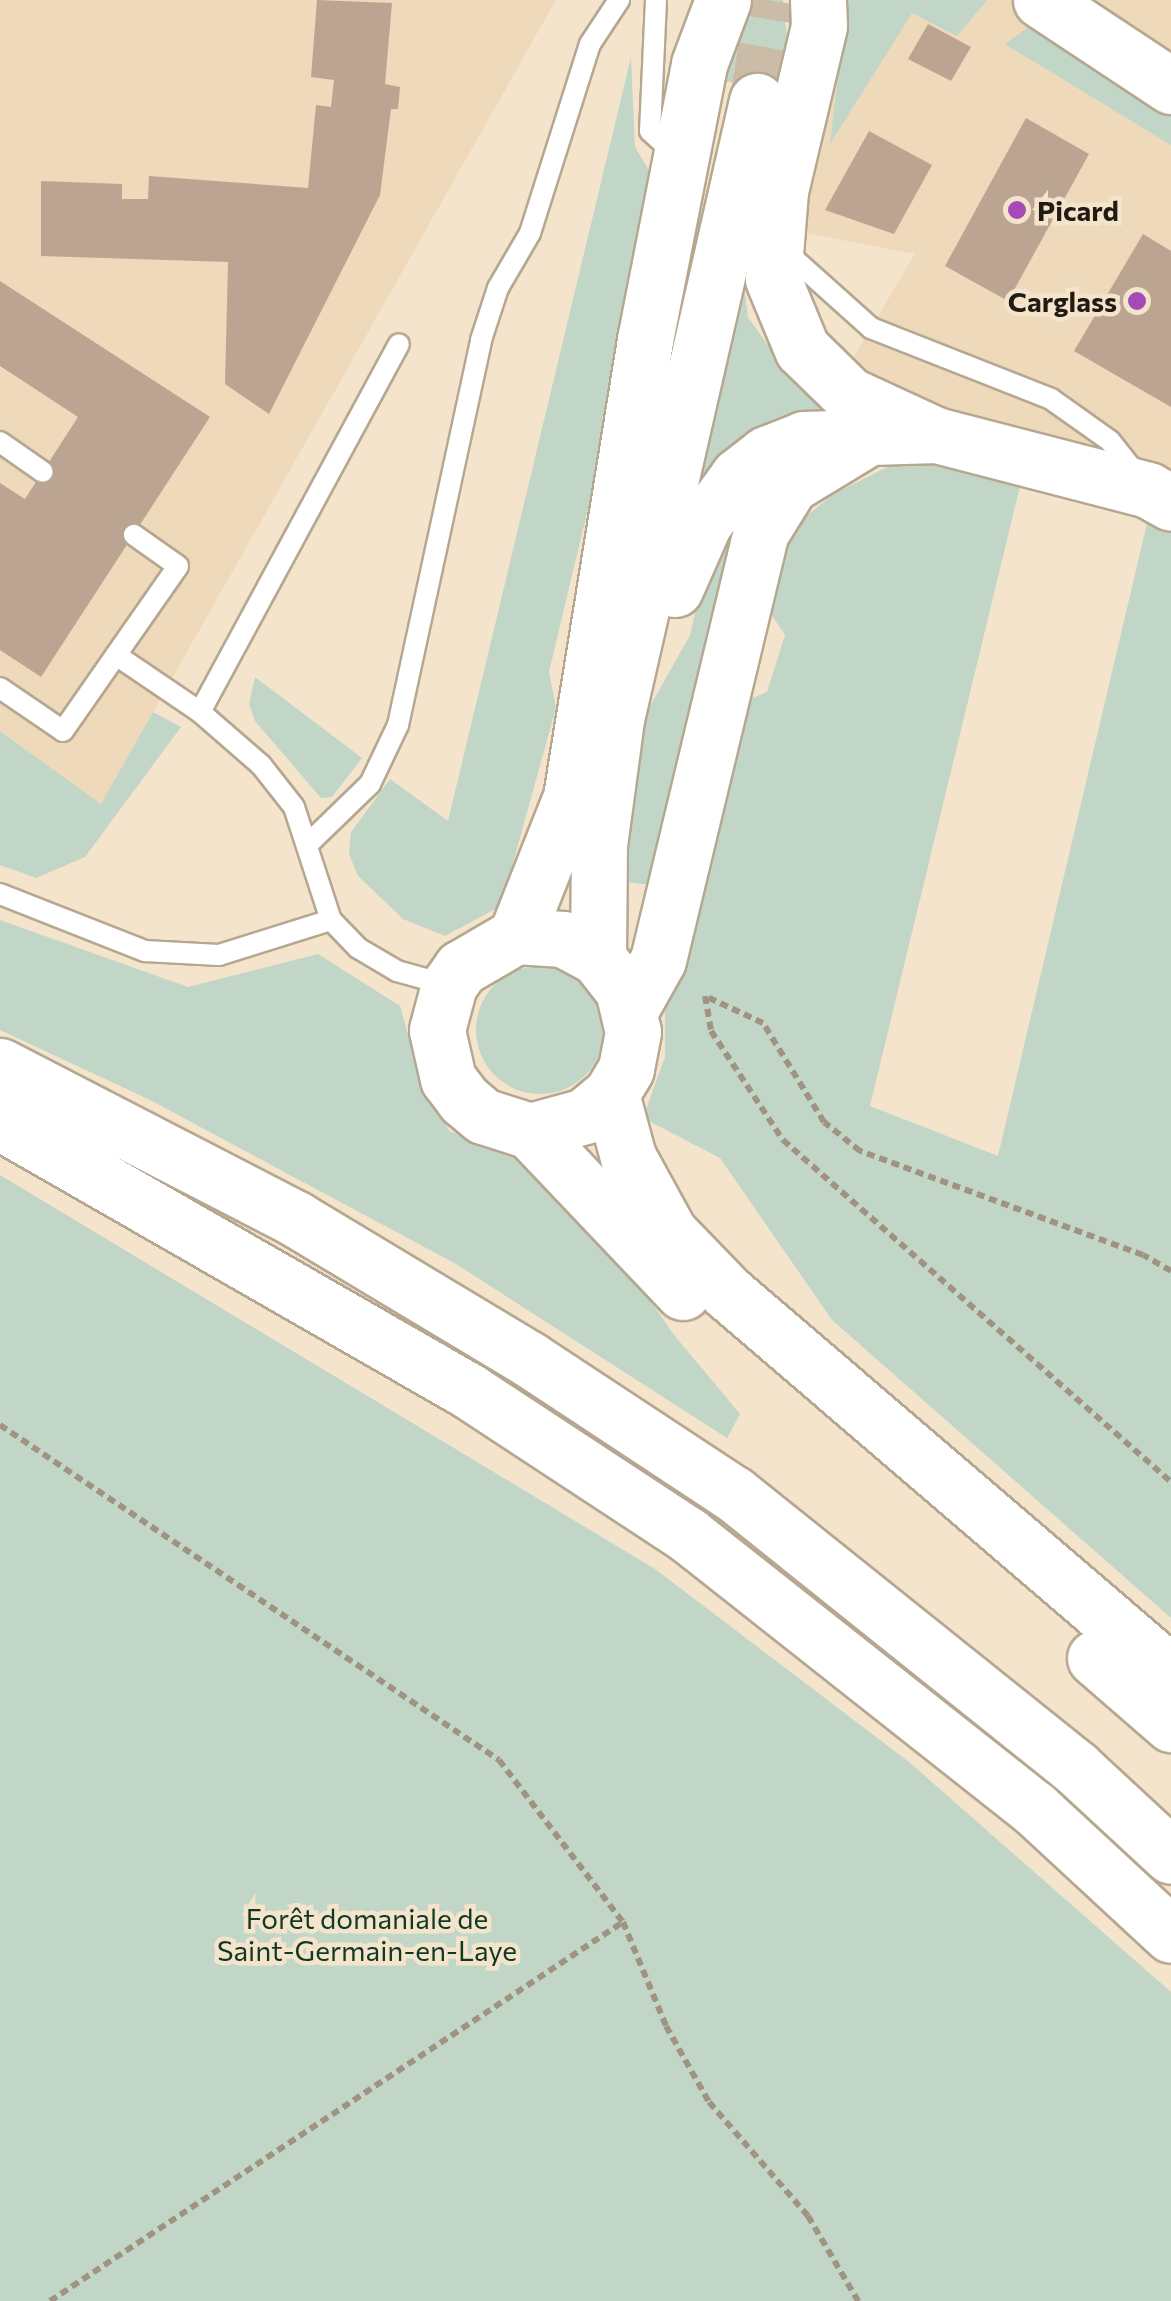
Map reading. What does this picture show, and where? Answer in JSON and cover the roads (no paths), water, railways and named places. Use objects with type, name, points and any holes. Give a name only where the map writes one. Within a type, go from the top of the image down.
[{"type":"main road","points":[[571,796],[645,340],[684,160],[700,64],[724,0]]},
{"type":"main road","points":[[818,0],[819,26],[780,191],[773,280],[802,348],[848,395],[936,435],[1160,496]]},
{"type":"main road","points":[[1041,0],[1171,86]]},
{"type":"main road","points":[[516,936],[571,796],[744,98],[623,695],[600,844],[598,958]]},
{"type":"main road","points":[[623,695],[704,524],[738,476],[804,439],[936,435]]},
{"type":"main road","points":[[630,1010],[658,960],[761,532],[790,485],[868,437]]},
{"type":"main road","points":[[530,1131],[586,1116],[611,1094],[631,1053],[630,1010],[598,958],[563,939],[516,936],[476,954],[449,985],[437,1030],[448,1079],[483,1116],[530,1131],[652,1263],[741,1347],[1171,1724]]},
{"type":"main road","points":[[0,1066],[296,1219],[530,1359],[734,1494],[1076,1768],[1171,1856]]},
{"type":"main road","points":[[611,1094],[628,1157],[670,1232],[728,1293],[1090,1610],[1171,1673]]},
{"type":"main road","points":[[0,1122],[452,1381],[688,1535],[1035,1809],[1171,1935]]},
{"type":"lane","points":[[307,845],[370,784],[398,724],[481,340],[498,288],[530,234],[590,44],[618,0]]},
{"type":"lane","points":[[656,0],[650,132],[684,160]]},
{"type":"lane","points":[[775,242],[871,328],[1051,400],[1110,441],[1160,496]]},
{"type":"lane","points":[[200,712],[399,344]]},
{"type":"lane","points":[[0,442],[43,472]]},
{"type":"lane","points":[[0,688],[62,731],[178,566],[134,535]]},
{"type":"lane","points":[[116,655],[200,712],[261,765],[294,807],[331,920],[358,948],[397,971],[449,985]]},
{"type":"lane","points":[[0,894],[145,951],[219,954],[331,920]]},
{"type":"tunnel","points":[[757,101],[774,0]]},
{"type":"place","name":"Picard","points":[[1017,210]]},
{"type":"place","name":"Carglass","points":[[1137,301]]},
{"type":"park label","name":"Forêt domaniale de Saint-Germain-en-Laye","points":[[367,1934]]}]
